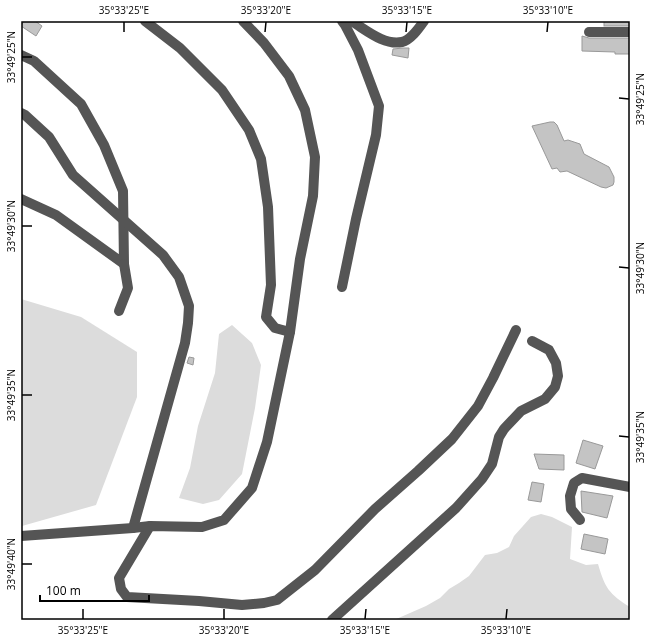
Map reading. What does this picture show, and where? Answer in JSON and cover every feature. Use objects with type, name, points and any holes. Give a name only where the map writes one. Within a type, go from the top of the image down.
[{"type":"street","points":[[145,21],[180,48],[222,90],[249,130],[261,159],[268,207],[271,285],[266,317],[275,328],[290,332]]},
{"type":"street","points":[[21,536],[150,526],[202,527],[224,520],[252,488],[267,442],[290,332],[300,259],[313,196],[315,157],[305,110],[289,76],[264,43],[243,21]]},
{"type":"street","points":[[342,21],[358,50],[379,106],[376,135],[342,287]]},
{"type":"street","points":[[351,21],[380,38],[390,42],[402,42],[408,39],[424,21]]},
{"type":"street","points":[[589,32],[630,32]]},
{"type":"street","points":[[21,55],[34,61],[81,104],[104,145],[123,191],[124,264],[128,288],[118,311]]},
{"type":"street","points":[[21,113],[49,137],[73,175],[163,255],[179,277],[189,306],[185,343],[133,528]]},
{"type":"street","points":[[21,199],[56,215],[124,264]]},
{"type":"street","points":[[150,526],[119,578],[121,589],[127,597],[242,605],[278,600],[316,570],[375,509],[452,439],[478,406],[516,330]]},
{"type":"street","points":[[332,620],[456,508],[482,479],[492,464],[499,437],[504,429],[521,410],[545,399],[554,387],[558,376],[556,363],[549,350],[532,341]]},
{"type":"street","points":[[580,520],[571,509],[570,496],[574,483],[582,478],[630,487]]},
{"type":"shaded area","points":[[21,299],[81,317],[137,352],[137,397],[96,505],[22,526],[21,526]]},
{"type":"shaded area","points":[[232,325],[252,343],[261,365],[255,408],[242,474],[219,500],[203,504],[179,498],[190,468],[198,426],[215,373],[219,334]]},
{"type":"shaded area","points":[[541,514],[552,517],[572,527],[570,559],[586,565],[598,564],[603,579],[609,590],[612,594],[630,607],[630,620],[394,620],[440,598],[449,589],[469,576],[485,555],[497,553],[509,547],[514,536],[531,517]]},
{"type":"building","points":[[24,21],[35,21],[42,26],[36,36],[21,26]]},
{"type":"building","points":[[604,21],[630,21],[630,26],[604,26]]},
{"type":"building","points":[[582,36],[589,38],[630,38],[630,54],[582,51]]},
{"type":"building","points":[[409,48],[408,58],[392,55],[393,49]]},
{"type":"building","points":[[554,122],[557,125],[564,141],[568,140],[580,144],[584,154],[609,167],[614,177],[613,185],[606,188],[601,187],[567,171],[560,172],[557,168],[552,169],[532,126]]},
{"type":"building","points":[[189,357],[194,358],[193,365],[187,363]]},
{"type":"building","points":[[583,440],[603,446],[595,469],[576,463]]},
{"type":"building","points":[[534,454],[564,455],[564,470],[539,469]]},
{"type":"building","points":[[532,482],[544,484],[541,502],[528,500]]},
{"type":"building","points":[[581,491],[613,496],[607,518],[582,512]]},
{"type":"building","points":[[584,534],[608,539],[605,554],[581,549]]}]
